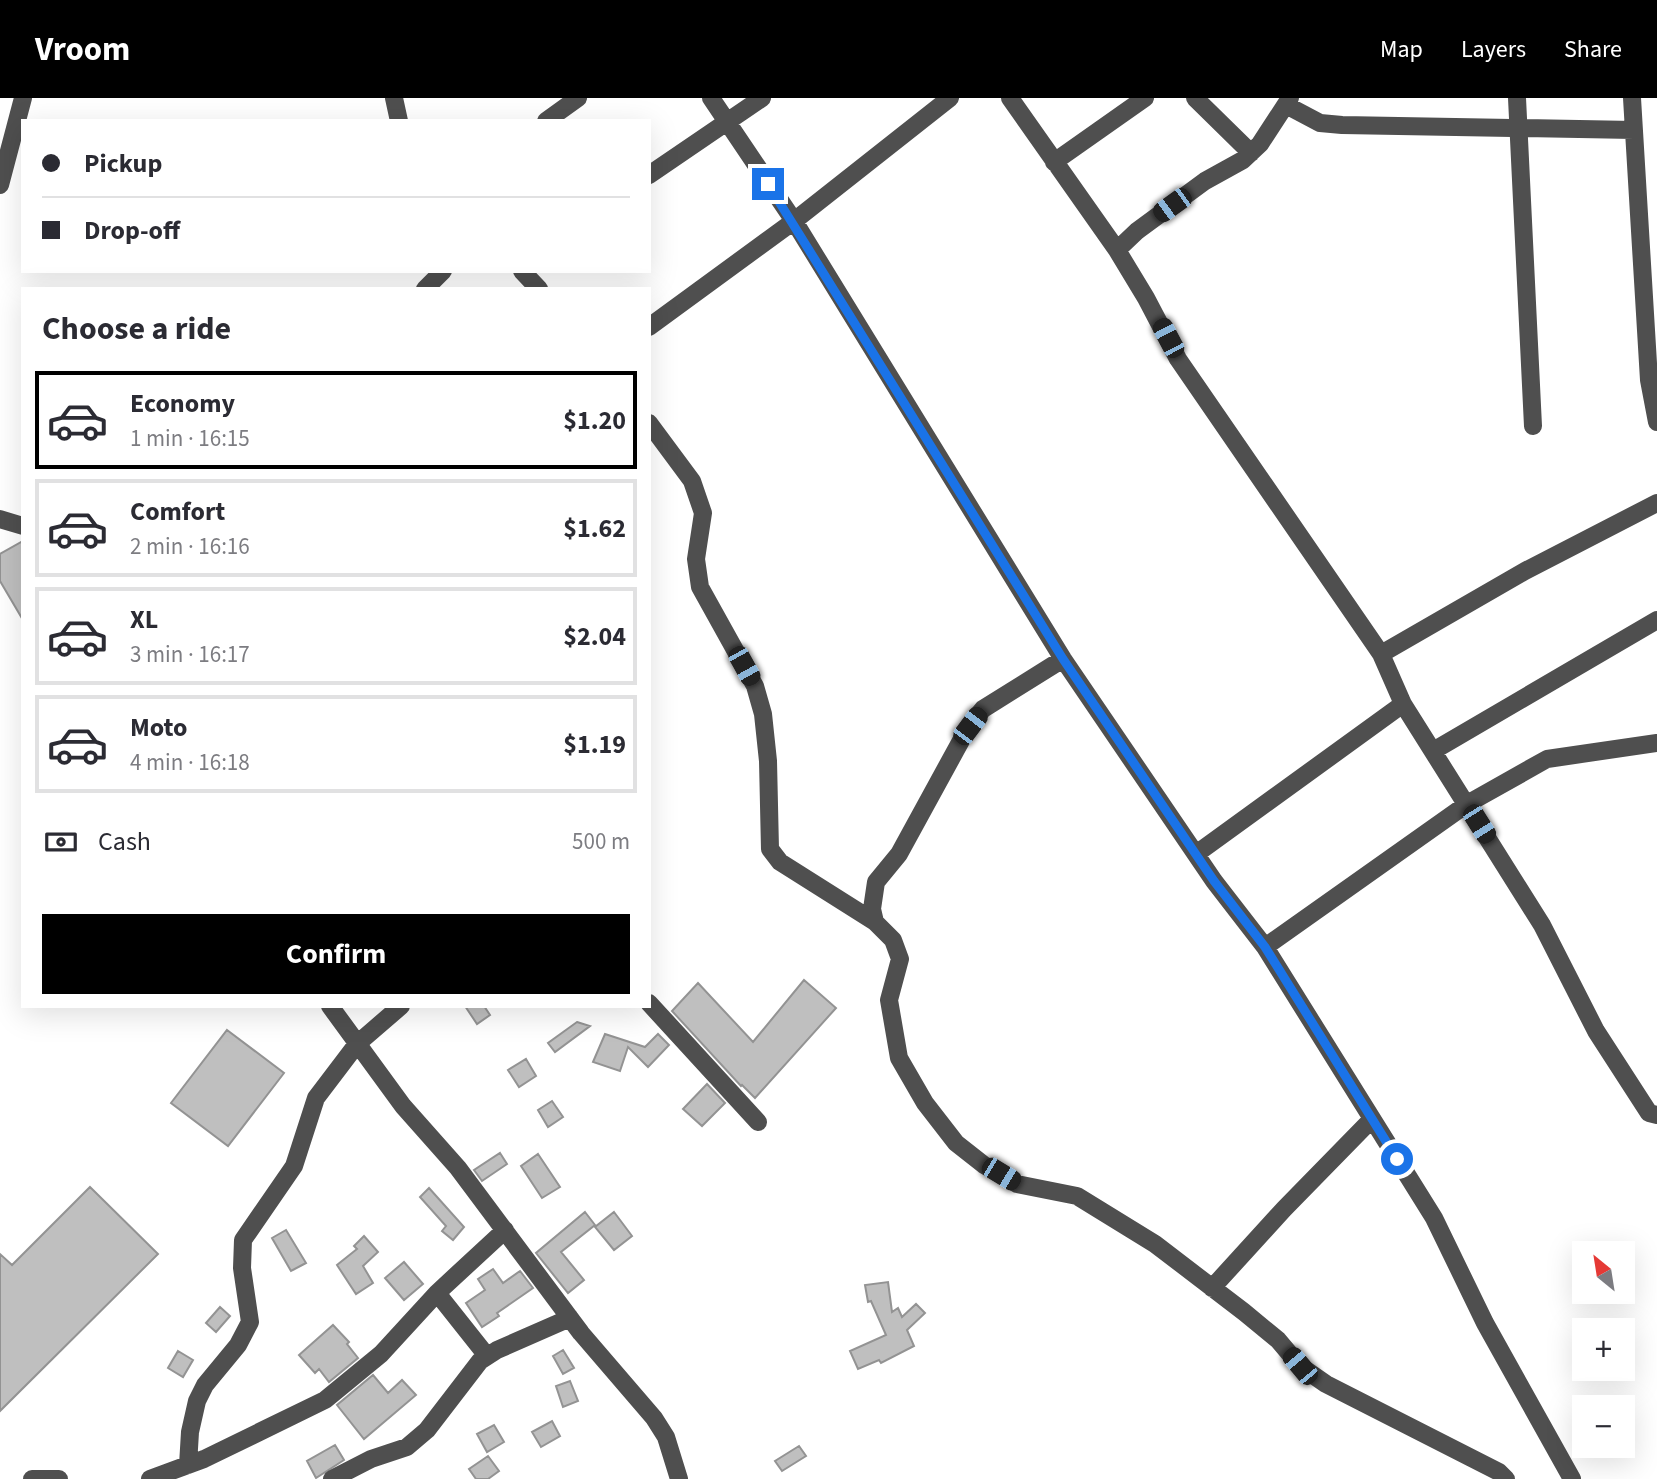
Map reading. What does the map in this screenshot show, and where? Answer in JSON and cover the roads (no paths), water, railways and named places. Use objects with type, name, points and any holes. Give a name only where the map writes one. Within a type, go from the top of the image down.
[{"type":"street","points":[[0,185],[23,98]]},
{"type":"street","points":[[549,119],[578,98]]},
{"type":"street","points":[[711,98],[793,222],[1063,659],[1196,854],[1265,947],[1434,1218],[1485,1323],[1572,1479]]},
{"type":"street","points":[[651,174],[762,98]]},
{"type":"street","points":[[651,326],[793,222],[950,98]]},
{"type":"street","points":[[1010,98],[1116,250],[1146,298],[1178,359],[1381,654],[1404,704],[1542,925],[1596,1031],[1648,1113],[1657,1115]]},
{"type":"street","points":[[1054,162],[1145,98]]},
{"type":"street","points":[[1195,98],[1251,153]]},
{"type":"street","points":[[1517,98],[1533,426]]},
{"type":"street","points":[[1632,98],[1649,380],[1657,422]]},
{"type":"street","points":[[1116,250],[1137,231],[1205,181],[1243,160],[1260,144],[1288,101],[1320,123],[1342,125],[1634,130]]},
{"type":"street","points":[[427,287],[441,273]]},
{"type":"street","points":[[524,273],[536,287]]},
{"type":"street","points":[[651,426],[692,481],[703,513],[696,559],[700,587],[755,686],[763,714],[768,761],[770,849],[780,862],[874,922],[893,940],[900,959],[889,1000],[899,1058],[925,1104],[956,1143],[984,1165],[1017,1184],[1077,1196],[1155,1244],[1278,1340],[1300,1366],[1326,1384],[1499,1472],[1506,1479]]},
{"type":"street","points":[[1381,654],[1525,570],[1657,503]]},
{"type":"street","points":[[0,519],[21,525]]},
{"type":"street","points":[[1433,751],[1657,620]]},
{"type":"street","points":[[874,922],[872,909],[876,882],[899,855],[970,726],[983,709],[1063,659]]},
{"type":"street","points":[[1196,854],[1404,704]]},
{"type":"street","points":[[1265,947],[1467,804],[1547,759],[1657,743]]},
{"type":"street","points":[[651,1005],[758,1122]]},
{"type":"street","points":[[331,1008],[403,1106],[458,1168],[570,1318],[654,1418],[666,1437],[679,1479]]},
{"type":"street","points":[[188,1465],[190,1432],[197,1401],[205,1385],[238,1345],[250,1322],[242,1268],[243,1240],[294,1166],[316,1098],[356,1044],[399,1008]]},
{"type":"street","points":[[1212,1288],[1372,1119]]},
{"type":"street","points":[[160,1478],[325,1400],[381,1354],[437,1293],[505,1230]]},
{"type":"street","points":[[437,1293],[487,1356]]},
{"type":"street","points":[[332,1479],[371,1459],[407,1447],[427,1430],[469,1373],[487,1356],[570,1318]]},
{"type":"street","points":[[32,1479],[59,1479]]}]
